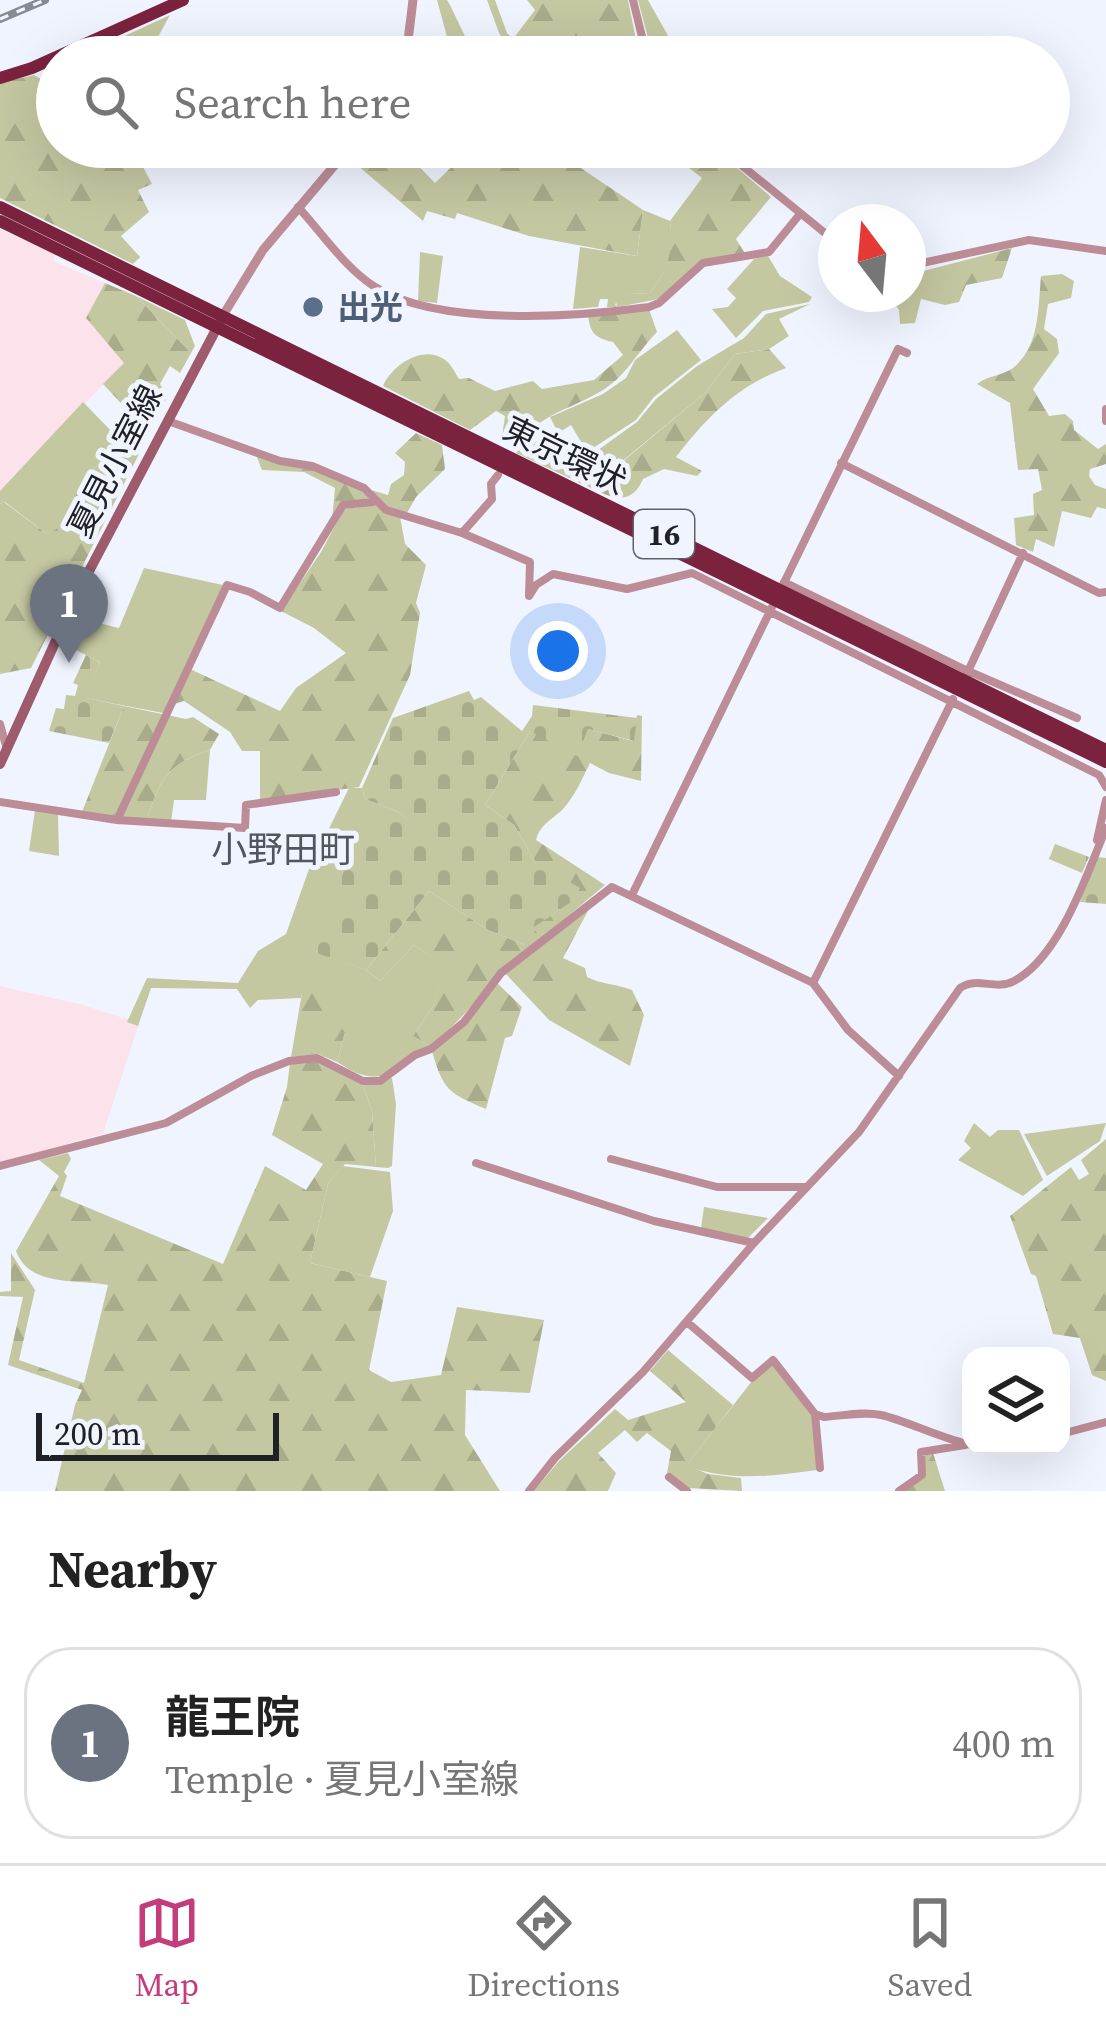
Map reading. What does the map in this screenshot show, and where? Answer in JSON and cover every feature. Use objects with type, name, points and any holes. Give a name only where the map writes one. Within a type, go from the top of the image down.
[{"type":"highway","points":[[103,36],[183,0]]},
{"type":"highway","points":[[0,78],[36,66]]},
{"type":"highway","name":"東京環状","points":[[0,207],[220,322],[1106,762]]},
{"type":"highway","name":"東京環状","points":[[0,221],[220,322]]},
{"type":"highway","name":"東京環状","points":[[961,686],[1106,750]]},
{"type":"main road","name":"夏見小室線","points":[[0,764],[77,594],[220,322]]},
{"type":"street","points":[[409,36],[413,0]]},
{"type":"street","points":[[633,0],[642,36]]},
{"type":"street","points":[[220,322],[250,267],[332,168]]},
{"type":"street","points":[[744,168],[818,228]]},
{"type":"street","points":[[298,207],[362,278],[389,295],[463,312],[541,314],[649,307],[703,263],[769,252],[800,214]]},
{"type":"street","points":[[926,262],[1029,240],[1106,251]]},
{"type":"street","points":[[632,895],[898,350],[907,352]]},
{"type":"street","points":[[1106,409],[1106,421]]},
{"type":"street","points":[[166,421],[280,461],[312,466],[364,488],[391,513],[462,533],[530,562],[529,596],[553,574],[632,589],[692,572],[777,596],[961,686],[1099,775],[1106,787]]},
{"type":"street","points":[[841,463],[1106,592]]},
{"type":"street","points":[[462,533],[492,499],[491,484],[497,475]]},
{"type":"street","points":[[117,820],[227,585],[280,608],[343,505],[375,502]]},
{"type":"street","points":[[813,982],[1023,553]]},
{"type":"street","points":[[961,686],[1076,718]]},
{"type":"street","points":[[0,724],[7,747]]},
{"type":"street","points":[[0,802],[117,820],[245,828],[246,806],[336,792]]},
{"type":"street","points":[[1095,852],[1106,800]]},
{"type":"street","points":[[529,1491],[859,1132],[964,984],[1014,982],[1054,941],[1106,828]]},
{"type":"street","points":[[0,1166],[166,1123],[251,1076],[289,1061],[317,1058],[363,1081],[380,1081],[464,1022],[501,973],[613,887],[813,982],[848,1030],[899,1076]]},
{"type":"street","points":[[610,1159],[717,1187],[807,1187]]},
{"type":"street","points":[[476,1163],[654,1221],[754,1243]]},
{"type":"street","points":[[687,1322],[752,1378],[773,1360],[815,1414],[820,1468]]},
{"type":"street","points":[[815,1414],[881,1415],[962,1443]]},
{"type":"street","points":[[1070,1432],[1106,1422]]},
{"type":"street","points":[[899,1491],[922,1475],[921,1453],[962,1446]]},
{"type":"street","points":[[669,1477],[687,1491]]},
{"type":"shaded area","points":[[0,229],[55,254],[53,261],[105,283],[86,318],[124,363],[0,491]]},
{"type":"shaded area","points":[[0,986],[139,1023],[103,1134],[0,1163]]},
{"type":"green space","points":[[437,0],[447,0],[465,36],[447,36]]},
{"type":"green space","points":[[487,0],[495,0],[510,36],[499,33]]},
{"type":"green space","points":[[527,0],[628,0],[635,36],[515,36],[535,10]]},
{"type":"green space","points":[[638,0],[648,0],[668,36],[647,36]]},
{"type":"green space","points":[[170,15],[158,36],[124,36]]},
{"type":"green space","points":[[36,76],[36,168],[144,168],[152,184],[138,190],[149,212],[121,236],[140,257],[133,264],[0,198],[0,83]]},
{"type":"green space","points":[[360,168],[420,168],[435,183],[450,168],[581,168],[643,210],[637,256],[529,236],[457,213],[455,219],[427,211],[423,221]]},
{"type":"green space","points":[[689,168],[737,168],[771,197],[736,239],[746,255],[708,259],[659,299],[617,307],[616,301],[630,294],[650,293],[656,284],[668,259],[670,221],[702,178]]},
{"type":"green space","points":[[643,210],[670,221],[666,267],[650,293],[630,294],[617,307],[607,307],[608,299],[600,299],[598,307],[573,309],[580,247],[637,256]]},
{"type":"green space","points":[[1012,248],[1002,278],[966,285],[959,302],[945,305],[926,300],[926,270]]},
{"type":"green space","points":[[420,252],[443,256],[437,303],[418,301]]},
{"type":"green space","points":[[768,256],[780,276],[812,297],[809,302],[763,311],[736,338],[712,309],[728,307],[736,298],[727,289],[754,259]]},
{"type":"green space","points":[[1062,274],[1074,281],[1071,298],[1048,304],[1044,329],[1057,339],[1059,353],[1033,389],[1049,416],[1065,414],[1074,430],[1098,449],[1106,444],[1106,464],[1090,469],[1089,476],[1106,489],[1106,509],[1097,507],[1091,518],[1062,511],[1054,547],[1036,539],[1033,552],[1016,545],[1014,518],[1034,515],[1033,494],[1042,490],[1038,469],[1018,470],[1010,403],[977,384],[1009,371],[1022,359],[1036,326],[1041,276]]},
{"type":"green space","points":[[105,283],[136,296],[191,353],[180,373],[170,366],[160,384],[167,397],[148,432],[103,384],[124,363],[86,318]]},
{"type":"green space","points":[[136,296],[185,320],[195,346],[191,353]]},
{"type":"green space","points":[[810,304],[779,319],[789,336],[769,349],[735,354],[705,393],[597,482],[604,494],[516,453],[527,439],[587,458],[637,422],[656,399],[697,366],[744,338],[766,314]]},
{"type":"green space","points":[[649,309],[657,332],[620,376],[538,424],[518,444],[502,437],[505,416],[496,411],[470,430],[383,386],[399,366],[423,355],[443,359],[459,379],[469,378],[495,391],[533,381],[542,389],[594,380],[623,355],[613,342],[594,334],[588,315]]},
{"type":"green space","points":[[899,312],[918,312],[915,323],[900,324]]},
{"type":"green space","points":[[677,330],[701,360],[654,397],[636,420],[587,452],[571,425],[558,433],[550,417],[603,394],[626,378],[635,360]]},
{"type":"green space","points":[[769,349],[786,368],[724,404],[676,457],[702,471],[697,476],[664,469],[643,479],[628,496],[604,494],[597,483],[705,393],[735,354]]},
{"type":"green space","points":[[83,402],[122,442],[86,479],[63,526],[47,534],[5,502],[0,504],[0,491]]},
{"type":"green space","points":[[416,433],[442,445],[445,469],[416,497],[407,513],[391,511],[371,490],[388,495],[391,484],[404,475],[405,462],[395,453]]},
{"type":"green space","points":[[122,442],[139,454],[31,668],[0,674],[0,504],[4,502],[47,534],[63,525],[86,479]]},
{"type":"green space","points":[[256,455],[334,476],[372,501],[342,503],[332,520],[335,488],[304,472],[262,470]]},
{"type":"green space","points":[[375,505],[400,516],[405,544],[426,565],[416,603],[420,613],[410,675],[359,787],[260,801],[260,751],[242,751],[230,732],[184,701],[171,705],[190,669],[280,711],[296,688],[346,653],[314,628],[281,611],[344,509]]},
{"type":"green space","points":[[144,568],[223,585],[163,713],[85,698],[100,662],[66,645],[78,618],[119,628]]},
{"type":"green space","points":[[86,655],[100,662],[86,698],[124,706],[109,743],[49,731],[56,708],[64,709],[66,695],[75,696],[78,685],[73,683]]},
{"type":"green space","points":[[469,691],[474,700],[481,697],[522,731],[533,705],[637,718],[634,741],[588,729],[577,756],[530,731],[485,805],[514,825],[536,863],[580,888],[570,903],[531,929],[549,932],[525,950],[525,945],[488,930],[429,891],[366,970],[316,953],[364,812],[415,827],[398,812],[365,799],[362,788],[393,718]]},
{"type":"green space","points":[[124,706],[193,717],[219,734],[210,750],[167,775],[147,820],[82,812]]},
{"type":"green space","points":[[637,715],[642,716],[641,781],[590,763],[567,804],[538,834],[536,840],[605,885],[549,932],[540,934],[530,929],[570,903],[536,863],[514,825],[485,805],[530,731],[588,729],[633,741]]},
{"type":"green space","points":[[210,750],[206,800],[174,800],[171,822],[147,820],[167,775]]},
{"type":"green space","points":[[349,788],[362,788],[365,799],[398,812],[418,829],[316,952],[366,970],[380,981],[414,945],[444,965],[435,1003],[413,1036],[430,1046],[385,1075],[352,1071],[337,1062],[345,1032],[302,993],[301,998],[258,1000],[250,1008],[237,989],[151,988],[138,1026],[127,1022],[147,978],[238,983],[258,951],[286,934],[309,869]]},
{"type":"green space","points":[[35,810],[58,814],[59,856],[29,851]]},
{"type":"green space","points":[[1055,844],[1089,857],[1082,873],[1049,859]]},
{"type":"green space","points":[[1096,857],[1106,858],[1106,904],[1080,902]]},
{"type":"green space","points":[[429,891],[488,930],[525,945],[430,1046],[413,1036],[435,1003],[443,965],[414,945],[380,981],[366,970]]},
{"type":"green space","points":[[590,907],[563,958],[585,968],[587,977],[632,990],[644,1015],[630,1066],[549,1020],[505,973]]},
{"type":"green space","points":[[496,982],[522,1007],[512,1036],[505,1038],[486,1109],[449,1089],[432,1051]]},
{"type":"green space","points":[[302,993],[312,993],[345,1032],[337,1062],[318,1054],[291,1057]]},
{"type":"green space","points":[[317,1060],[363,1084],[372,1111],[376,1167],[345,1164],[328,1184],[310,1263],[387,1281],[369,1370],[391,1382],[441,1375],[457,1307],[544,1320],[530,1393],[466,1390],[465,1435],[500,1491],[55,1491],[82,1390],[8,1365],[23,1297],[0,1296],[0,1292],[11,1291],[11,1253],[35,1290],[19,1360],[84,1383],[108,1285],[42,1276],[22,1263],[16,1251],[59,1176],[39,1160],[68,1153],[71,1159],[60,1196],[223,1264],[265,1166],[306,1190],[323,1164],[272,1135],[290,1063]]},
{"type":"green space","points":[[392,1078],[396,1104],[392,1166],[376,1167],[372,1111],[363,1084]]},
{"type":"green space","points":[[974,1123],[990,1137],[998,1130],[1019,1130],[1043,1180],[1023,1196],[958,1160],[971,1148],[964,1141]]},
{"type":"green space","points":[[1106,1123],[1100,1141],[1047,1176],[1024,1134]]},
{"type":"green space","points":[[1106,1139],[1106,1381],[1092,1375],[1080,1338],[1053,1334],[1036,1276],[1031,1274],[1010,1216],[1071,1167],[1079,1180],[1089,1174],[1081,1160]]},
{"type":"green space","points":[[343,1166],[390,1172],[393,1211],[370,1277],[310,1263],[328,1184]]},
{"type":"green space","points":[[704,1207],[768,1218],[747,1239],[701,1228]]},
{"type":"green space","points":[[668,1350],[733,1405],[687,1465],[708,1474],[741,1478],[742,1491],[689,1488],[667,1473],[671,1451],[647,1433],[637,1442],[625,1430],[598,1453],[616,1473],[608,1491],[534,1491],[615,1409],[628,1420],[686,1402],[650,1371]]},
{"type":"green space","points":[[772,1364],[813,1418],[818,1470],[735,1476],[686,1466],[752,1381]]},
{"type":"green space","points":[[933,1453],[945,1491],[904,1491],[924,1477],[923,1456]]},
{"type":"railway","points":[[0,19],[45,0]]},
{"type":"place","name":"出光","points":[[313,307]]},
{"type":"place","name":"龍王院","points":[[69,663]]},
{"type":"district","name":"小野田町","points":[[283,849]]}]
